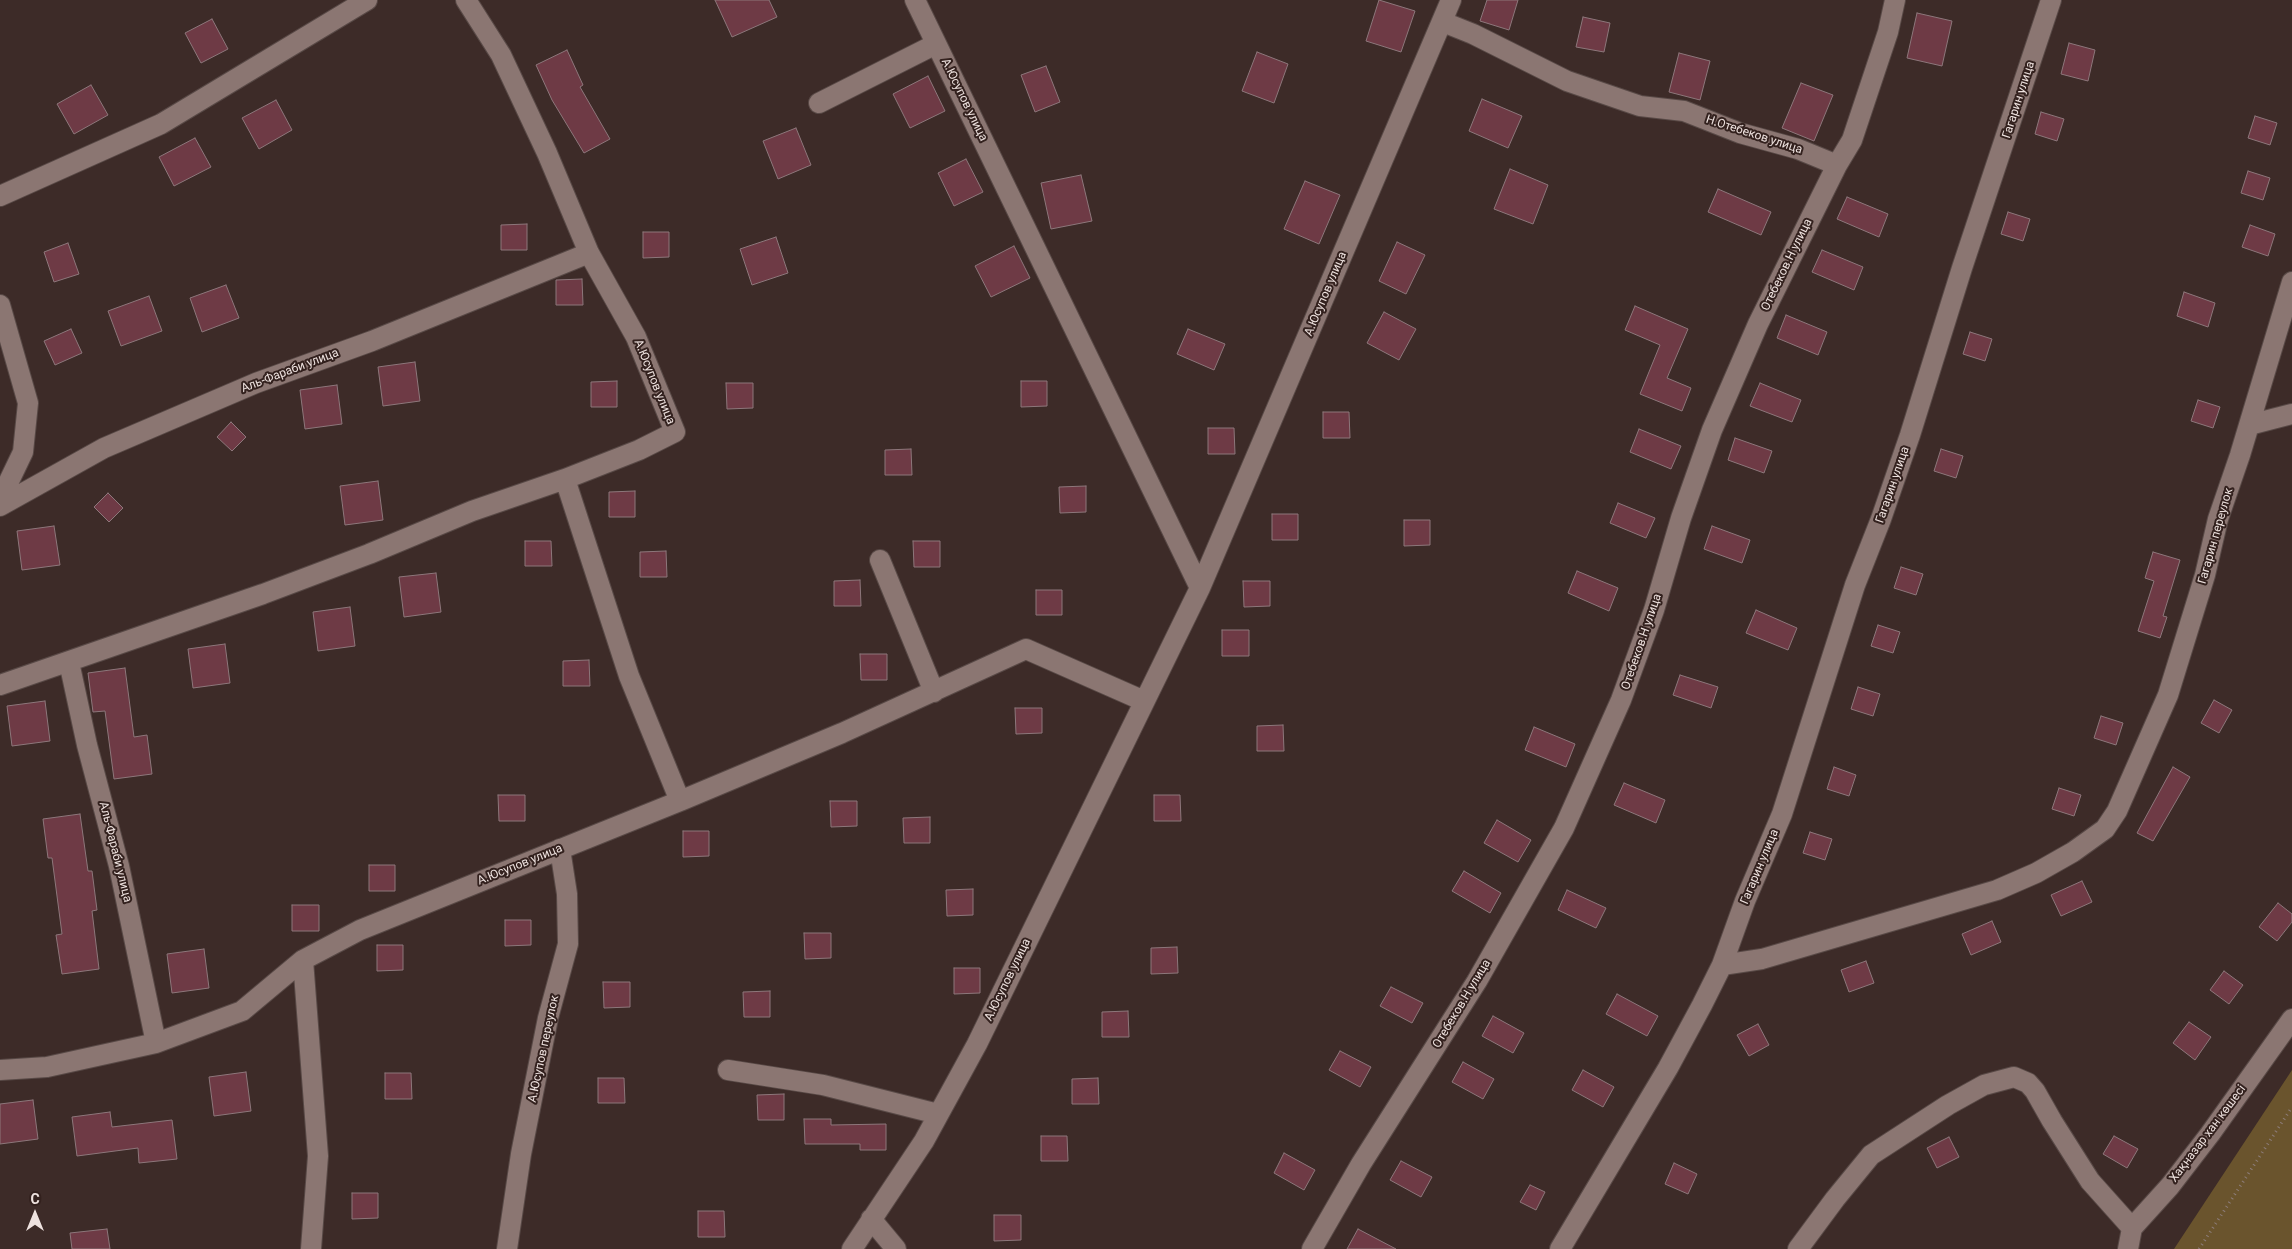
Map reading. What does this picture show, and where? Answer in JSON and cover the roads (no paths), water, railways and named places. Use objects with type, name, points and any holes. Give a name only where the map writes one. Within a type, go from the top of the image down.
[{"type":"street","points":[[0,196],[161,124],[367,0]]},
{"type":"street","name":"А.Юсупов улица","points":[[466,0],[501,55],[547,154],[589,253],[636,337],[675,432],[639,450],[565,479]]},
{"type":"street","name":"А.Юсупов улица","points":[[915,0],[1200,588]]},
{"type":"street","name":"А.Юсупов улица","points":[[852,1249],[924,1141],[977,1044],[1200,588],[1452,0]]},
{"type":"street","name":"Отебеков.Н улица","points":[[1312,1249],[1361,1164],[1477,981],[1564,828],[1621,700],[1654,610],[1681,518],[1712,430],[1758,324],[1837,165],[1852,140],[1888,32],[1895,0]]},
{"type":"street","name":"Гагарин улица","points":[[1560,1249],[1668,1068],[1722,965],[1745,901],[1782,814],[1855,585],[1881,520],[1910,435],[1962,268],[2051,0]]},
{"type":"street","name":"Н.Отебеков улица","points":[[1443,22],[1473,34],[1567,81],[1640,106],[1684,111],[1740,133],[1798,149],[1837,165]]},
{"type":"street","name":"А.Юсупов улица","points":[[819,103],[936,44]]},
{"type":"street","name":"Аль-Фараби улица","points":[[0,506],[104,448],[256,383],[372,341],[589,253]]},
{"type":"street","name":"Гагарин переулок","points":[[1722,965],[1762,959],[1989,893],[2013,883],[2073,852],[2105,828],[2117,811],[2146,749],[2168,695],[2205,575],[2218,519],[2292,282]]},
{"type":"street","points":[[0,305],[28,403],[24,452],[0,500]]},
{"type":"street","points":[[2249,424],[2292,414]]},
{"type":"street","points":[[0,686],[263,594],[369,554],[472,511],[565,479],[629,676],[680,801]]},
{"type":"street","points":[[880,560],[934,692]]},
{"type":"street","name":"А.Юсупов улица","points":[[303,960],[360,930],[680,801],[842,733],[1026,649],[1144,701]]},
{"type":"street","name":"Аль-Фараби улица","points":[[69,662],[87,745],[119,866],[156,1043]]},
{"type":"street","name":"А.Юсупов переулок","points":[[506,1249],[521,1154],[548,1018],[568,944],[567,894],[560,849]]},
{"type":"street","points":[[0,1070],[47,1067],[156,1043],[242,1010],[303,960]]},
{"type":"street","points":[[303,960],[318,1156],[311,1249]]},
{"type":"street","name":"Хақназар хан көшесі","points":[[2132,1228],[2170,1186],[2210,1134],[2292,1019]]},
{"type":"street","points":[[728,1070],[823,1086],[938,1114]]},
{"type":"street","points":[[1798,1249],[1871,1155],[1948,1105],[1984,1086],[2014,1078],[2028,1083],[2035,1091],[2090,1181],[2132,1228],[2128,1249]]},
{"type":"street","points":[[871,1219],[896,1249]]}]
